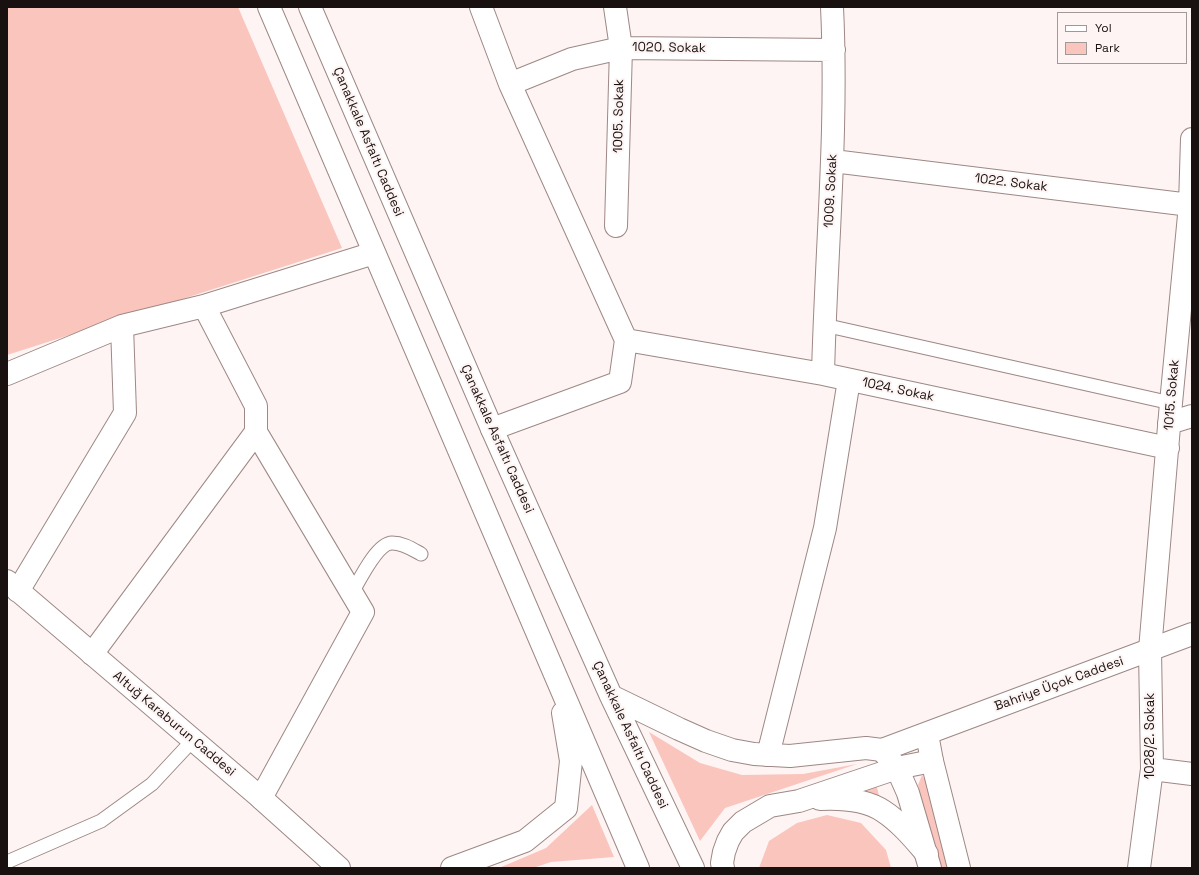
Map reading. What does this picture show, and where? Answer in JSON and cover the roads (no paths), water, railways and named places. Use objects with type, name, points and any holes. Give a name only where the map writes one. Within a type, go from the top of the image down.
[{"type":"main road","points":[[269,7],[638,868]]},
{"type":"main road","name":"Çanakkale Asfaltı Caddesi","points":[[310,7],[492,429],[611,696],[693,868]]},
{"type":"main road","points":[[481,7],[510,84],[626,340],[620,382],[492,429]]},
{"type":"main road","name":"1005. Sokak","points":[[615,7],[621,48],[616,226]]},
{"type":"main road","name":"1009. Sokak","points":[[823,374],[824,325],[833,161],[834,50],[832,7]]},
{"type":"main road","name":"1020. Sokak","points":[[510,84],[572,60],[621,48],[834,50]]},
{"type":"main road","name":"1015. Sokak","points":[[1150,650],[1170,413],[1190,205],[1192,139]]},
{"type":"main road","name":"1022. Sokak","points":[[833,161],[1190,205]]},
{"type":"main road","points":[[7,374],[122,326],[204,306],[374,253]]},
{"type":"main road","points":[[204,306],[256,406],[256,432],[363,612],[261,798]]},
{"type":"main road","points":[[12,586],[125,413],[122,326]]},
{"type":"main road","name":"1024. Sokak","points":[[626,340],[823,374],[1168,448]]},
{"type":"main road","points":[[768,755],[825,528],[849,380]]},
{"type":"main road","points":[[1170,413],[1192,416]]},
{"type":"main road","points":[[92,654],[256,432]]},
{"type":"main road","name":"Altuğ Karaburun Caddesi","points":[[12,586],[261,798],[339,868]]},
{"type":"main road","name":"Bahriye Üçok Caddesi","points":[[882,750],[1192,634]]},
{"type":"main road","name":"1028/2. Sokak","points":[[1139,868],[1152,769],[1150,650]]},
{"type":"main road","points":[[452,868],[525,841],[566,808],[571,761],[557,678]]},
{"type":"main road","points":[[611,696],[706,741],[732,750],[754,754],[790,756],[866,748],[882,750],[898,768],[908,793],[929,861]]},
{"type":"main road","points":[[926,734],[959,868]]},
{"type":"main road","points":[[723,868],[722,863],[724,852],[733,832],[743,822],[770,806],[798,800],[898,768],[932,761]]},
{"type":"main road","points":[[1152,769],[1192,774]]},
{"type":"main road","points":[[798,800],[852,800],[882,810],[904,829],[929,861]]},
{"type":"lane","points":[[824,325],[1170,413]]},
{"type":"lane","points":[[352,593],[372,558],[383,546],[391,543],[406,546],[421,554]]},
{"type":"lane","points":[[7,862],[101,821],[152,784],[193,740]]}]
